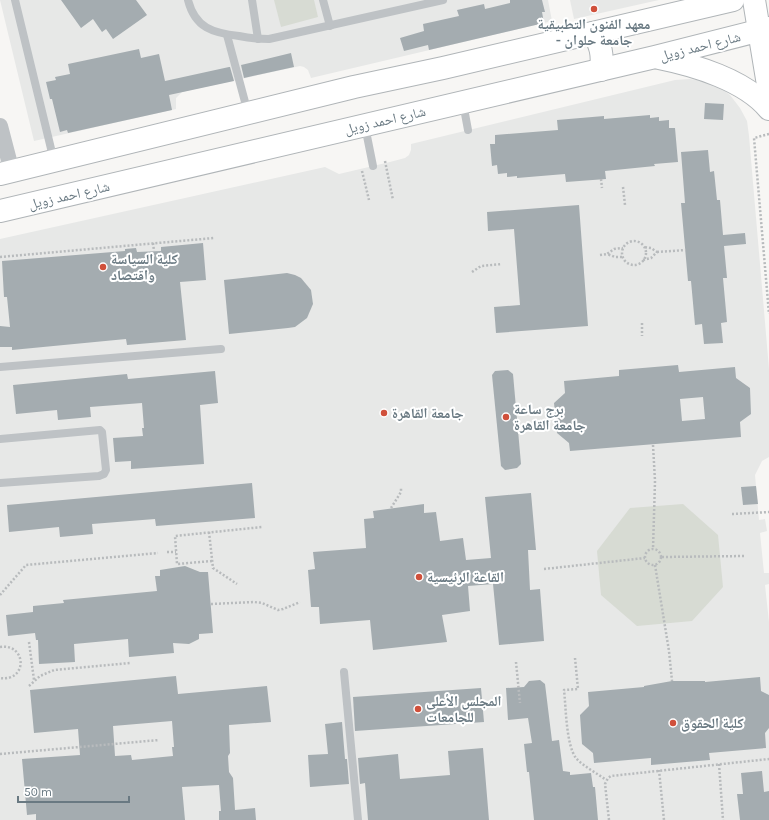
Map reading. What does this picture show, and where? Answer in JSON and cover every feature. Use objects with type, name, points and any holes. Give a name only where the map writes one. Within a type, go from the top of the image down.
[{"type":"main road","points":[[6,173],[354,87],[443,68],[733,0]]},
{"type":"main road","points":[[754,0],[764,30],[769,91]]},
{"type":"main road","name":"شارع احمد زويل","points":[[0,211],[365,124],[656,57],[764,30]]},
{"type":"main road","points":[[593,33],[602,50],[600,70]]},
{"type":"main road","points":[[656,57],[678,61],[722,77],[762,100],[769,108]]},
{"type":"street","points":[[0,126],[6,173]]},
{"type":"lane","points":[[15,0],[54,162]]},
{"type":"lane","points":[[188,0],[193,15],[208,29],[217,33],[258,39],[281,37],[443,0]]},
{"type":"lane","points":[[252,0],[258,39]]},
{"type":"lane","points":[[323,0],[330,26]]},
{"type":"lane","points":[[227,35],[248,114]]},
{"type":"lane","points":[[463,102],[468,130]]},
{"type":"lane","points":[[365,124],[373,166]]},
{"type":"lane","points":[[0,367],[221,349]]},
{"type":"lane","points":[[0,439],[100,430],[102,432],[106,470],[104,474],[99,476],[0,483]]},
{"type":"lane","points":[[344,672],[358,820]]},
{"type":"path","points":[[769,134],[754,138],[769,314]]},
{"type":"path","points":[[601,179],[602,188]]},
{"type":"path","points":[[623,187],[625,205]]},
{"type":"path","points":[[0,257],[214,238]]},
{"type":"path","points":[[600,255],[607,254],[614,249],[623,248],[628,243],[633,241],[657,252],[686,250]]},
{"type":"path","points":[[153,243],[154,251]]},
{"type":"path","points":[[643,260],[645,255],[644,247]]},
{"type":"path","points":[[623,248],[622,251],[625,261],[634,265],[651,258],[657,252]]},
{"type":"path","points":[[607,254],[615,257],[623,257]]},
{"type":"path","points":[[472,272],[481,266],[502,264]]},
{"type":"path","points":[[642,323],[642,336]]},
{"type":"path","points":[[652,445],[655,481],[652,549]]},
{"type":"path","points":[[390,508],[401,492],[401,488]]},
{"type":"path","points":[[732,514],[769,512]]},
{"type":"path","points":[[212,561],[177,564],[175,536],[262,527]]},
{"type":"path","points":[[209,532],[213,568],[237,584]]},
{"type":"path","points":[[652,549],[659,551],[662,557],[660,562],[655,565],[648,564],[645,558],[647,552],[652,549]]},
{"type":"path","points":[[167,552],[176,552]]},
{"type":"path","points":[[1,593],[26,565],[158,553]]},
{"type":"path","points":[[662,557],[744,556]]},
{"type":"path","points":[[544,569],[645,558]]},
{"type":"path","points":[[655,565],[669,651],[672,681]]},
{"type":"path","points":[[211,604],[254,602],[262,603],[278,610],[300,602]]},
{"type":"path","points":[[29,642],[34,680]]},
{"type":"path","points":[[0,647],[15,650],[21,660],[21,665],[15,675],[10,678],[0,678]]},
{"type":"path","points":[[575,658],[578,688],[564,690],[570,746],[575,756],[579,760],[606,780]]},
{"type":"path","points":[[516,662],[520,703]]},
{"type":"path","points":[[28,686],[40,676],[54,670],[130,663]]},
{"type":"path","points":[[0,754],[159,740]]},
{"type":"path","points":[[609,820],[605,787],[606,780],[612,776],[769,759]]},
{"type":"path","points":[[719,764],[724,820]]},
{"type":"path","points":[[659,770],[664,820]]},
{"type":"shaded area","points":[[0,0],[548,0],[552,21],[311,78],[308,70],[300,66],[186,91],[182,92],[176,98],[176,109],[34,141]]},
{"type":"shaded area","points":[[274,0],[314,0],[318,17],[281,27]]},
{"type":"shaded area","name":"معهد الفنون التطبيقية - جامعة حلوان","points":[[570,0],[659,0],[574,19]]},
{"type":"shaded area","name":"جامعة القاهرة","points":[[690,79],[716,85],[730,95],[740,108],[747,121],[749,136],[769,369],[769,457],[762,461],[755,475],[759,520],[765,519],[767,531],[760,533],[764,573],[769,573],[769,584],[765,585],[769,622],[769,820],[0,820],[0,239],[325,167],[339,174],[405,158],[409,155],[411,144],[675,80]]},
{"type":"shaded area","points":[[683,504],[718,535],[723,587],[692,621],[637,626],[601,595],[597,551],[630,508]]},
{"type":"building","points":[[61,0],[136,0],[147,15],[113,39],[106,29],[102,32],[93,19],[81,28]]},
{"type":"building","points":[[510,0],[542,0],[545,12],[542,12],[544,23],[429,50],[428,45],[404,51],[400,38],[424,31],[423,24],[459,16],[457,10],[484,4],[485,9],[510,3]]},
{"type":"building","points":[[139,49],[141,58],[159,54],[165,81],[230,67],[234,81],[169,95],[172,110],[68,133],[67,130],[60,132],[46,82],[56,80],[55,77],[70,74],[68,64]]},
{"type":"building","points":[[291,53],[294,67],[244,78],[241,65]]},
{"type":"building","points":[[705,103],[724,104],[723,120],[704,119]]},
{"type":"building","points":[[650,115],[650,118],[659,117],[659,121],[669,120],[669,128],[675,128],[678,162],[605,171],[606,179],[566,182],[565,174],[517,178],[517,176],[507,177],[507,173],[498,174],[497,165],[492,166],[490,144],[495,144],[495,135],[558,130],[557,120],[604,116],[604,119]]},
{"type":"building","points":[[708,150],[710,172],[714,171],[717,200],[720,200],[723,235],[745,233],[746,244],[724,246],[727,278],[723,278],[727,322],[721,323],[723,343],[704,344],[702,324],[695,325],[691,281],[688,281],[681,203],[685,203],[681,152]]},
{"type":"building","points":[[579,205],[588,326],[496,333],[494,307],[520,305],[514,229],[488,231],[487,212]]},
{"type":"building","points":[[203,243],[206,280],[180,282],[186,340],[127,345],[126,339],[12,350],[12,347],[0,347],[0,326],[10,327],[7,297],[4,297],[2,261],[125,251],[125,249],[136,248],[137,252],[161,251],[161,247]]},
{"type":"building","points":[[287,273],[301,278],[311,290],[313,304],[307,318],[295,327],[229,334],[224,280]]},
{"type":"building","points":[[678,365],[679,372],[735,367],[736,378],[750,388],[751,414],[740,422],[741,437],[570,451],[569,443],[557,433],[554,403],[565,393],[564,381],[619,376],[619,370]],"holes":[[[703,397],[705,419],[682,421],[680,399]]]},
{"type":"building","points":[[508,370],[513,374],[521,464],[517,468],[505,470],[501,466],[492,375],[495,371]]},
{"type":"building","points":[[215,371],[218,403],[200,405],[204,464],[131,469],[131,461],[115,462],[113,438],[143,436],[142,428],[144,428],[142,403],[90,407],[91,417],[58,420],[57,410],[16,414],[13,385],[127,374],[128,379]]},
{"type":"building","points":[[252,483],[255,518],[156,526],[155,519],[92,524],[93,534],[60,537],[59,527],[9,532],[7,505]]},
{"type":"building","points":[[756,486],[758,504],[743,505],[741,487]]},
{"type":"building","name":"القاعة الرئيسية","points":[[531,493],[536,550],[528,550],[530,590],[540,589],[544,641],[499,645],[493,584],[468,586],[470,611],[442,615],[447,642],[373,650],[370,620],[320,624],[319,607],[311,607],[308,570],[315,569],[313,552],[366,548],[364,519],[374,518],[373,511],[424,504],[424,513],[436,512],[440,541],[463,538],[466,560],[491,558],[485,497]]},
{"type":"building","points":[[185,566],[200,572],[208,572],[213,633],[199,634],[199,639],[189,644],[173,643],[174,653],[129,657],[128,639],[74,644],[75,662],[39,664],[38,640],[36,640],[35,633],[8,636],[6,615],[33,612],[33,606],[64,603],[63,600],[157,591],[155,576],[160,576],[160,570]]},
{"type":"building","points":[[176,676],[178,694],[267,686],[271,722],[229,725],[229,772],[233,778],[235,810],[255,808],[256,820],[219,820],[219,811],[221,811],[219,785],[182,787],[185,820],[36,820],[36,814],[27,815],[22,759],[80,755],[78,729],[34,733],[30,690]],"holes":[[[172,721],[174,747],[172,747],[173,756],[132,760],[131,755],[115,756],[113,726]]]},
{"type":"building","name":"كلية الحقوق","points":[[760,677],[761,691],[769,695],[769,728],[765,733],[766,748],[709,753],[710,760],[651,765],[651,758],[594,763],[593,753],[582,744],[580,715],[589,706],[588,692],[644,687],[672,681],[705,682]]},
{"type":"building","points":[[540,680],[545,684],[552,741],[559,740],[563,771],[570,772],[570,775],[591,773],[593,787],[595,787],[598,820],[534,820],[529,772],[527,772],[524,744],[532,743],[528,718],[508,720],[506,688],[524,687],[529,681]]},
{"type":"building","name":"المجلس الأعلى للجامعات","points":[[481,688],[484,722],[355,731],[353,697]]},
{"type":"building","points":[[342,722],[349,784],[310,787],[308,755],[328,754],[325,724]]},
{"type":"building","points":[[483,748],[489,820],[368,820],[365,783],[360,784],[358,758],[398,754],[400,779],[450,775],[448,751]]},
{"type":"building","points":[[762,771],[764,792],[769,791],[769,820],[740,820],[737,794],[743,794],[741,773]]},
{"type":"place","name":"معهد الفنون التطبيقية - جامعة حلوان","points":[[594,9]]},
{"type":"place","name":"كلية السياسة واقتصاد","points":[[103,267]]},
{"type":"place","name":"جامعة القاهرة","points":[[384,413]]},
{"type":"place","name":"برج ساعة جامعة القاهرة","points":[[506,417]]},
{"type":"place","name":"القاعة الرئيسية","points":[[419,577]]},
{"type":"place","name":"المجلس الأعلى للجامعات","points":[[418,709]]},
{"type":"place","name":"كلية الحقوق","points":[[673,723]]}]
